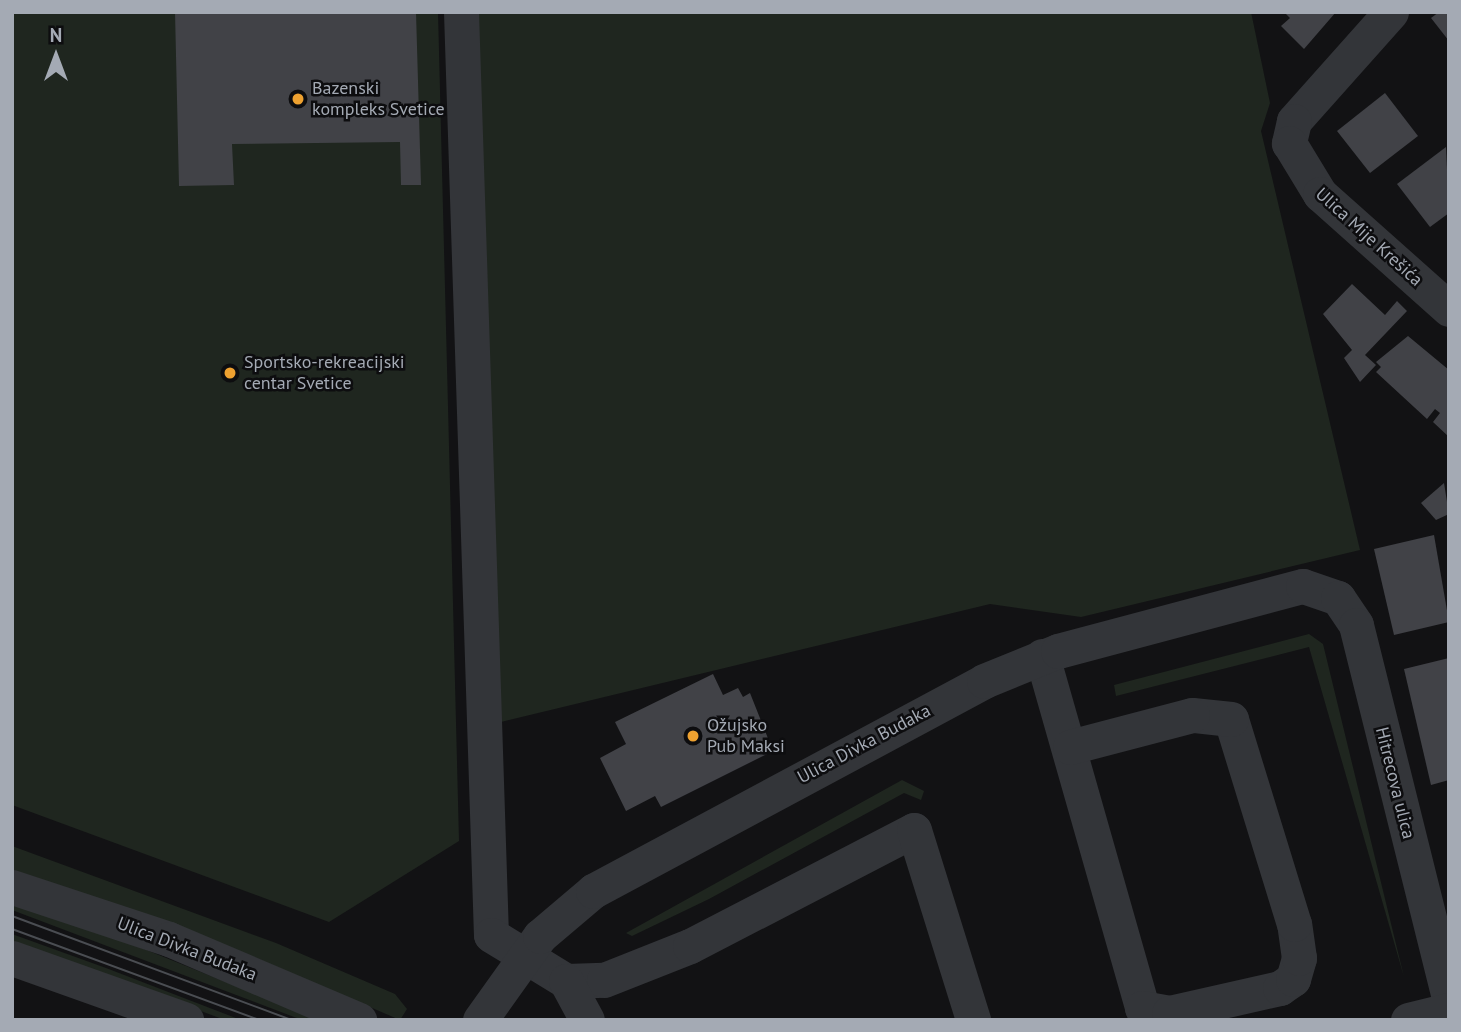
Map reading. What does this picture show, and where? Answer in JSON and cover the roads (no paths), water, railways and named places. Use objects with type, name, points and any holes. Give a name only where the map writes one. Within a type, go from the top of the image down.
[{"type":"street","points":[[461,12],[487,880],[491,935],[521,958],[566,981],[604,980],[690,946],[914,830],[972,1020]]},
{"type":"street","name":"Ulica Mije Krešića","points":[[1391,12],[1294,121],[1289,143],[1294,159],[1320,194],[1449,309]]},
{"type":"street","name":"Ulica Divka Budaka","points":[[480,1020],[521,958],[593,891],[984,681],[1042,656],[1315,586]]},
{"type":"street","name":"Hitrecova ulica","points":[[1315,586],[1338,598],[1356,625],[1449,998]]},
{"type":"street","points":[[1042,656],[1142,1008],[1169,1013],[1280,988],[1293,979],[1299,958],[1294,924],[1231,719],[1192,715],[1070,747]]},
{"type":"street","name":"Ulica Divka Budaka","points":[[12,887],[169,939],[359,1020]]},
{"type":"street","points":[[12,958],[186,1020]]},
{"type":"street","points":[[595,1020],[604,980]]},
{"type":"street","points":[[566,981],[587,1020]]},
{"type":"street","points":[[1408,1020],[1449,1010]]},
{"type":"tram line","points":[[12,916],[291,1020]]},
{"type":"tram line","points":[[12,929],[259,1020]]},
{"type":"place","name":"Bazenski kompleks Svetice","points":[[298,99]]},
{"type":"place","name":"Sportsko-rekreacijski centar Svetice","points":[[230,373]]},
{"type":"place","name":"Ožujsko Pub Maksi","points":[[693,736]]}]
